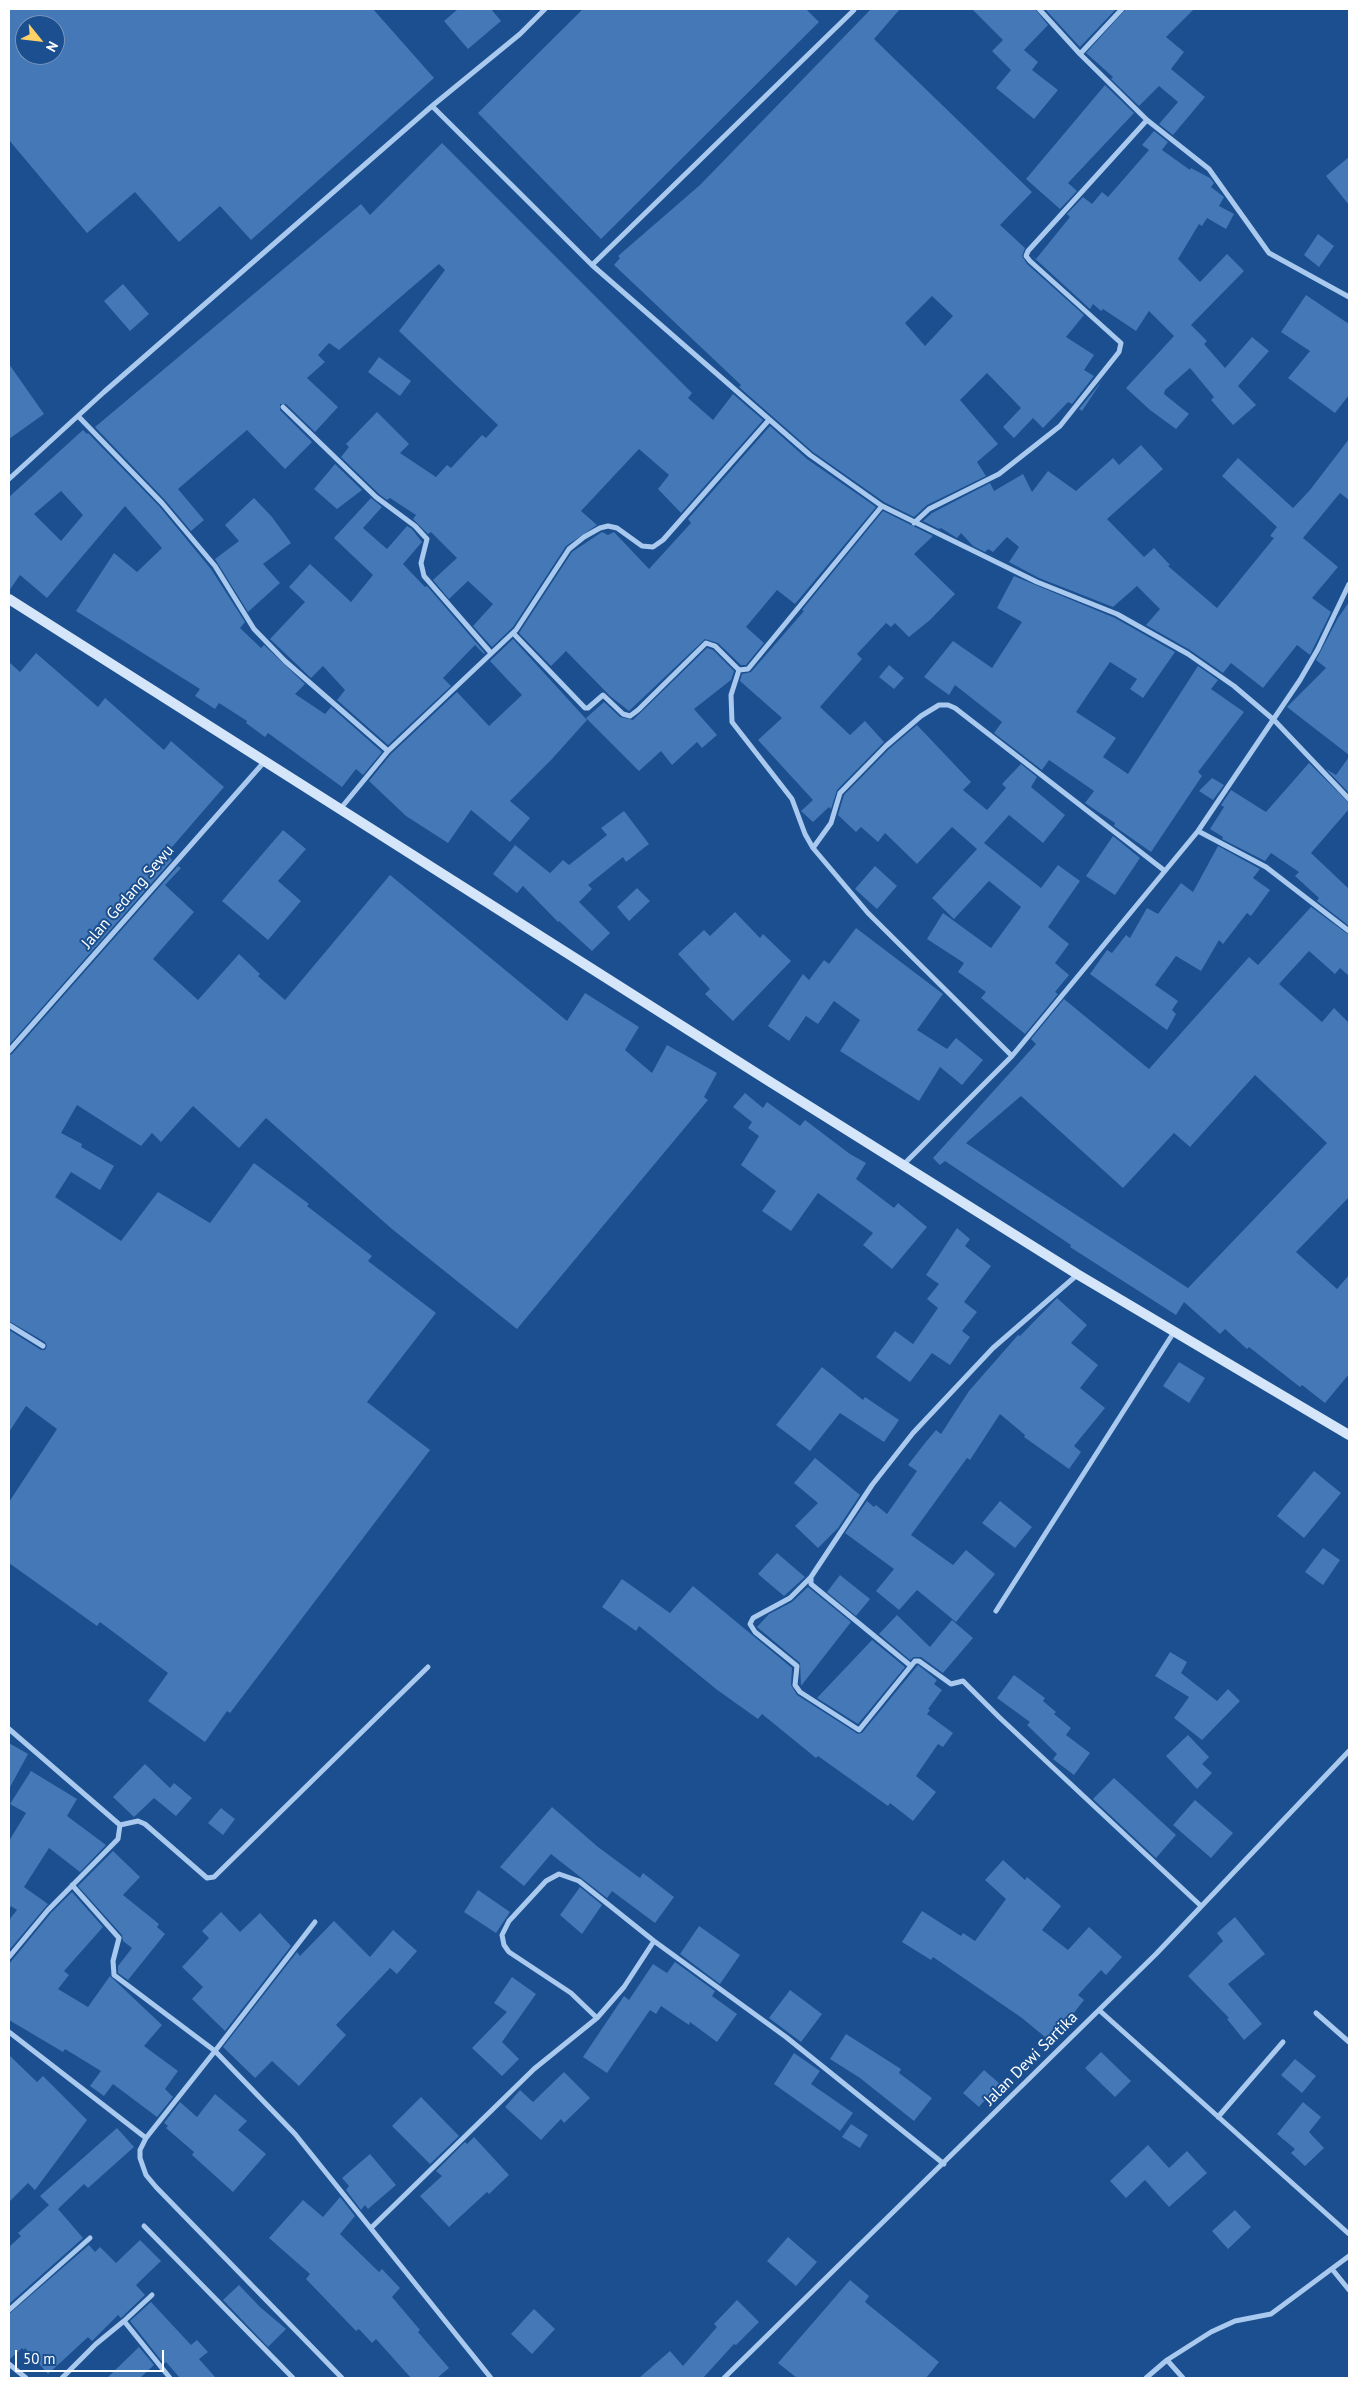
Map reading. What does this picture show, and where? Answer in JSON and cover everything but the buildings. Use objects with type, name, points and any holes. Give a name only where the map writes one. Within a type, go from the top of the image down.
[{"type":"main road","points":[[9,598],[764,1078],[1077,1274],[1349,1435]]},
{"type":"street","points":[[9,479],[78,416],[432,106],[520,34],[545,9]]},
{"type":"street","points":[[1039,9],[1080,54],[1146,120],[1209,169],[1269,253],[1349,297]]},
{"type":"street","points":[[1080,54],[1122,9]]},
{"type":"street","points":[[592,265],[854,10]]},
{"type":"street","points":[[432,106],[592,265],[768,421],[810,455],[882,506],[914,523],[1037,582],[1117,614],[1163,639],[1234,686],[1274,720],[1349,799]]},
{"type":"street","points":[[914,523],[929,509],[998,474],[1060,426],[1119,352],[1121,343],[1026,256],[1028,251],[1146,120]]},
{"type":"street","points":[[283,407],[369,491],[415,526],[427,538],[421,564],[424,576],[491,653]]},
{"type":"street","points":[[78,416],[162,503],[215,566],[254,629],[285,661],[388,750]]},
{"type":"street","points":[[341,808],[388,750],[513,633],[569,549],[584,537],[600,528],[608,526],[617,528],[642,546],[653,547],[663,540],[768,421]]},
{"type":"street","points":[[739,670],[748,669],[882,506]]},
{"type":"street","points":[[904,1164],[1012,1056],[1198,831],[1274,720],[1318,649],[1349,584]]},
{"type":"street","points":[[513,633],[585,708],[588,708],[603,695],[623,714],[630,716],[706,643],[715,646],[739,670]]},
{"type":"street","points":[[739,670],[731,695],[732,722],[792,799],[805,834],[813,848],[868,913],[1012,1056]]},
{"type":"street","points":[[813,848],[830,823],[838,804],[836,798],[840,793],[886,746],[921,716],[939,705],[948,705],[1165,871]]},
{"type":"street","name":"Jalan Gedang Sewu","points":[[9,1051],[266,760]]},
{"type":"street","points":[[1198,831],[1266,867],[1349,931]]},
{"type":"street","points":[[1077,1274],[993,1348],[913,1433],[872,1485],[811,1577],[786,1601],[753,1618],[750,1624],[755,1632],[797,1666],[795,1685],[800,1692],[858,1730],[915,1661],[919,1661],[951,1684],[963,1681],[999,1717],[1202,1906]]},
{"type":"street","points":[[9,1326],[44,1346]]},
{"type":"street","points":[[996,1611],[1174,1332]]},
{"type":"street","points":[[811,1577],[811,1584],[911,1666]]},
{"type":"street","points":[[120,1825],[138,1821],[145,1824],[206,1878],[214,1877],[428,1667]]},
{"type":"street","points":[[9,1729],[29,1749],[120,1825]]},
{"type":"street","name":"Jalan Dewi Sartika","points":[[724,2378],[944,2164],[1202,1906],[1349,1751]]},
{"type":"street","points":[[9,1957],[48,1910],[118,1839],[120,1825]]},
{"type":"street","points":[[597,2018],[571,1993],[507,1950],[502,1935],[509,1921],[546,1881],[554,1876],[562,1874],[579,1881],[589,1888],[654,1941],[786,2037],[944,2164]]},
{"type":"street","points":[[72,1885],[119,1938],[113,1960],[114,1975],[215,2051],[295,2134],[491,2378]]},
{"type":"street","points":[[315,1922],[146,2138],[140,2150],[140,2158],[146,2174],[156,2187],[342,2378]]},
{"type":"street","points":[[371,2228],[534,2069],[597,2018],[624,1987],[654,1941]]},
{"type":"street","points":[[1098,2010],[1349,2234]]},
{"type":"street","points":[[1316,2013],[1349,2042]]},
{"type":"street","points":[[9,2032],[146,2138]]},
{"type":"street","points":[[1218,2117],[1283,2042]]},
{"type":"street","points":[[144,2226],[292,2378]]},
{"type":"street","points":[[9,2310],[90,2238]]},
{"type":"street","points":[[1146,2378],[1167,2360],[1211,2332],[1236,2321],[1271,2314],[1349,2256]]},
{"type":"street","points":[[1332,2269],[1349,2290]]},
{"type":"street","points":[[62,2378],[96,2344],[152,2295]]},
{"type":"street","points":[[124,2321],[165,2377]]},
{"type":"street","points":[[1167,2360],[1183,2378]]},
{"type":"street","points":[[9,2364],[26,2378]]}]
